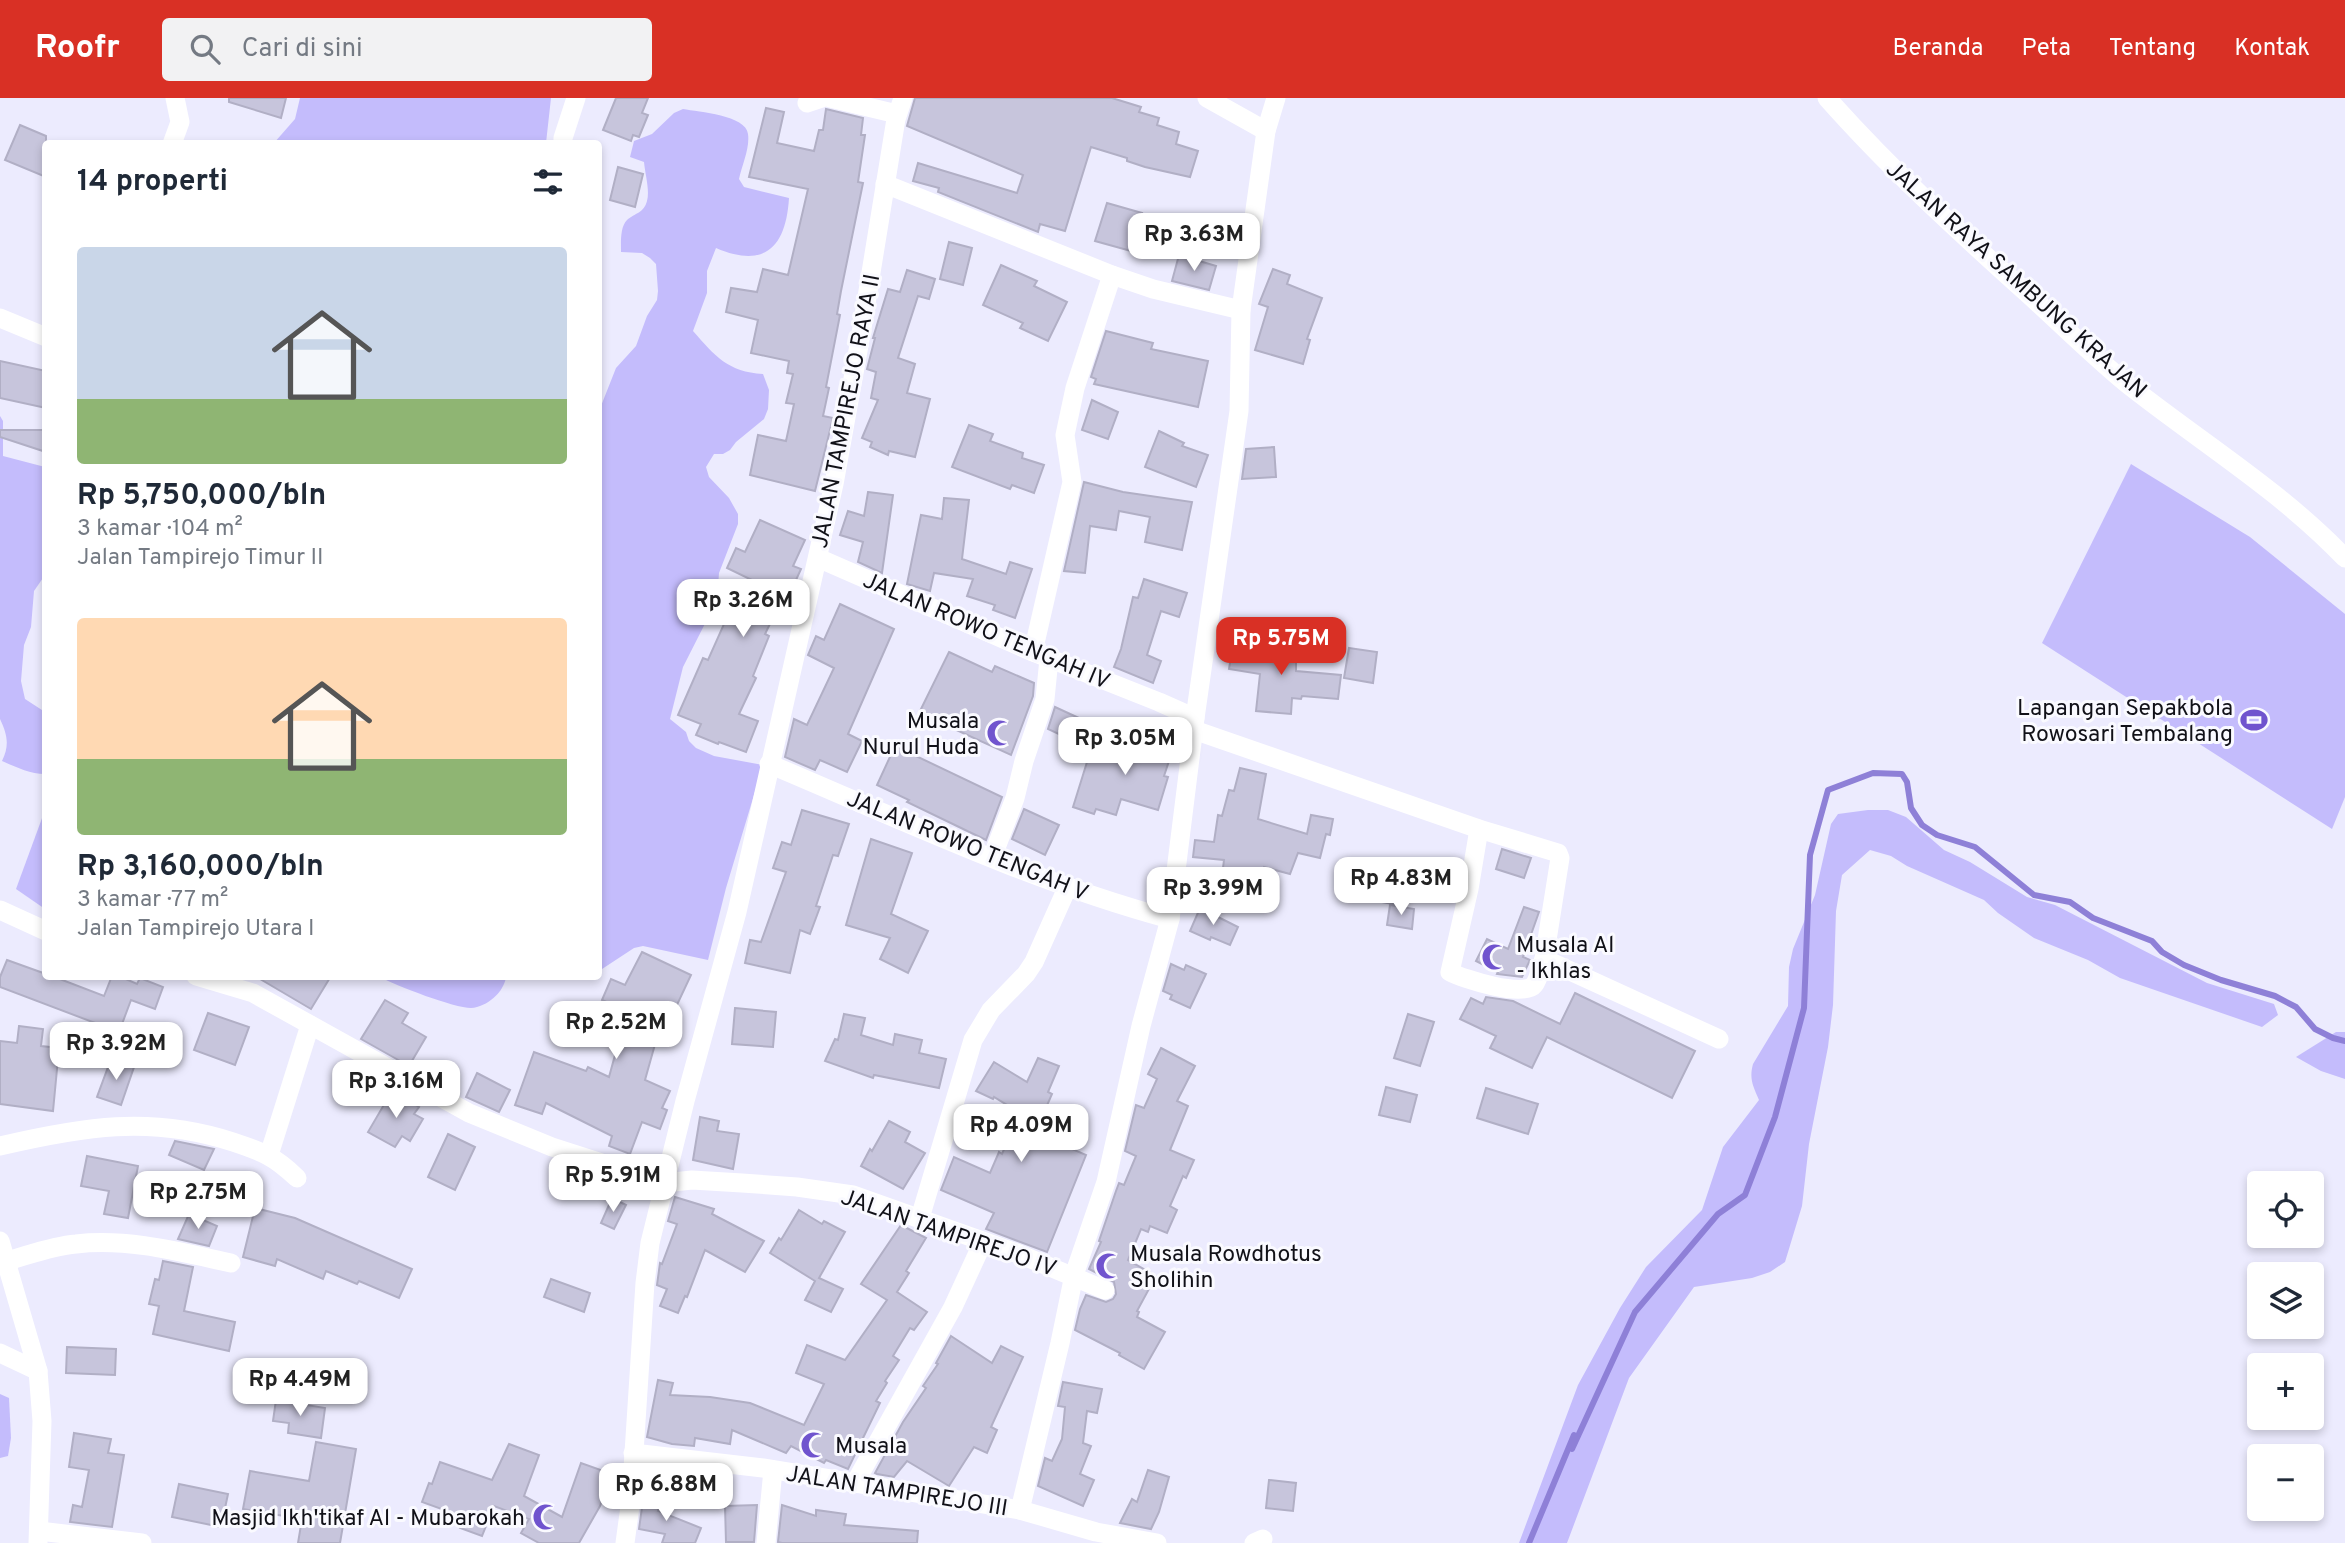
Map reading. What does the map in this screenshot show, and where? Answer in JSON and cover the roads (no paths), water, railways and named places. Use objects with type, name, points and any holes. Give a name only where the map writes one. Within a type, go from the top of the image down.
[{"type":"street","points":[[173,140],[180,122],[176,98]]},
{"type":"street","points":[[563,140],[576,98]]},
{"type":"street","points":[[830,98],[900,106]]},
{"type":"street","points":[[1207,98],[1266,131]]},
{"type":"street","points":[[1020,1510],[1074,1275],[1105,1182],[1170,919],[1194,724],[1239,411],[1241,310],[1266,131],[1276,98]]},
{"type":"street","name":"JALAN RAYA SAMBUNG KRAJAN","points":[[1827,98],[1864,139],[1976,247],[2126,382],[2237,464],[2320,531],[2345,558]]},
{"type":"street","name":"JALAN TAMPIREJO RAYA II","points":[[625,1543],[631,1499],[650,1242],[737,912],[818,558],[834,484],[900,106]]},
{"type":"street","points":[[885,184],[1112,275],[1153,289],[1241,310]]},
{"type":"street","points":[[992,858],[1015,798],[1024,761],[1045,699],[1041,656],[1072,482],[1065,435],[1075,388],[1112,275]]},
{"type":"street","points":[[0,318],[42,335]]},
{"type":"street","name":"JALAN ROWO TENGAH IV","points":[[818,558],[1041,656],[1159,702],[1194,724],[1479,829],[1559,853],[1544,959]]},
{"type":"street","name":"JALAN ROWO TENGAH V","points":[[769,764],[992,858],[1122,906],[1170,919]]},
{"type":"street","points":[[1479,829],[1469,889],[1450,972],[1505,988],[1528,989],[1534,985],[1544,959],[1719,1039]]},
{"type":"street","points":[[920,1218],[973,1040],[991,1010],[1034,962],[1068,886]]},
{"type":"street","points":[[0,910],[42,930]]},
{"type":"street","points":[[209,980],[253,993],[469,1113],[552,1147],[664,1183]]},
{"type":"street","points":[[269,1155],[310,1025]]},
{"type":"street","points":[[0,1146],[57,1133],[132,1125],[208,1134],[269,1155],[297,1178]]},
{"type":"street","name":"JALAN TAMPIREJO IV","points":[[664,1183],[692,1180],[797,1187],[853,1195],[1074,1275],[1105,1290]]},
{"type":"street","points":[[0,1241],[38,1371],[42,1421],[38,1537],[142,1543]]},
{"type":"street","points":[[855,1483],[953,1307],[983,1241]]},
{"type":"street","points":[[7,1261],[60,1246],[107,1242],[147,1244],[231,1263]]},
{"type":"street","points":[[0,1353],[38,1371]]},
{"type":"street","name":"JALAN TAMPIREJO III","points":[[633,1453],[773,1470],[1020,1510],[1095,1537],[1157,1543]]},
{"type":"street","points":[[766,1543],[773,1470]]},
{"type":"waterway","points":[[1529,1543],[1574,1435],[1572,1449],[1635,1312],[1718,1214],[1745,1195],[1775,1117],[1804,1008],[1810,855],[1828,790],[1873,773],[1902,774],[1907,782],[1911,808],[1922,825],[1937,835],[1975,847],[2034,895],[2070,902],[2093,918],[2152,941],[2162,952],[2184,965],[2221,980],[2275,996],[2296,1007],[2315,1029],[2345,1041]]},
{"type":"place","name":"Lapangan Sepakbola Rowosari Tembalang","points":[[2254,720]]},
{"type":"place","name":"Musala Nurul Huda","points":[[1000,733]]},
{"type":"place","name":"Musala Al - Ikhlas","points":[[1495,957]]},
{"type":"place","name":"Musala Rowdhotus Sholihin","points":[[1109,1266]]},
{"type":"place","name":"Musala","points":[[814,1445]]},
{"type":"place","name":"Masjid Ikh'tikaf Al - Mubarokah","points":[[546,1517]]}]
